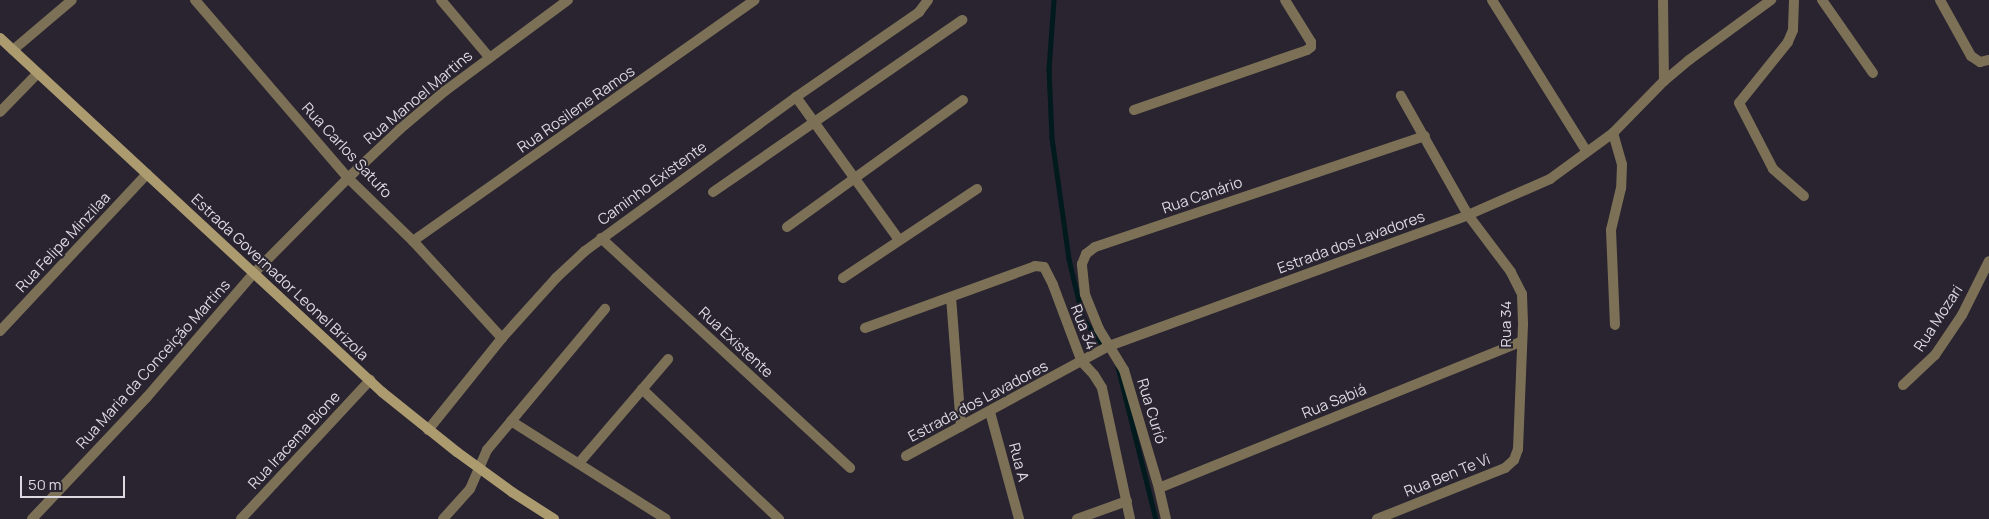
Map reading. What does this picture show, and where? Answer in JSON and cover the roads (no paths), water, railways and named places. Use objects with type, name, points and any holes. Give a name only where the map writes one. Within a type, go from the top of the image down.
[{"type":"main road","name":"Estrada Governador Leonel Brizola","points":[[0,38],[370,380],[428,430],[512,492],[554,519]]},
{"type":"street","points":[[13,50],[72,0]]},
{"type":"street","name":"Rua Carlos Satufo","points":[[195,0],[348,178],[413,241],[502,338]]},
{"type":"street","points":[[441,0],[489,56]]},
{"type":"street","name":"Rua Manoel Martins","points":[[255,272],[348,178],[400,129],[489,56],[568,0]]},
{"type":"street","name":"Rua Rosilene Ramos","points":[[413,241],[755,0]]},
{"type":"street","name":"Caminho Existente","points":[[428,430],[502,338],[556,278],[601,238],[796,97],[920,12],[928,0]]},
{"type":"street","points":[[1134,110],[1307,50],[1311,47],[1311,42],[1286,0]]},
{"type":"street","points":[[1492,0],[1587,152]]},
{"type":"street","points":[[1662,0],[1664,81]]},
{"type":"street","name":"Estrada dos Lavadores","points":[[906,456],[1108,347],[1468,215],[1550,179],[1612,133],[1664,81],[1730,29],[1772,0]]},
{"type":"street","points":[[1794,0],[1793,30],[1788,42],[1739,103],[1773,169],[1804,196]]},
{"type":"street","points":[[1822,0],[1841,24],[1873,72]]},
{"type":"street","points":[[1940,0],[1966,50],[1974,60],[1985,61]]},
{"type":"street","points":[[713,192],[962,20]]},
{"type":"street","points":[[0,112],[38,73]]},
{"type":"street","points":[[1401,96],[1468,215]]},
{"type":"street","points":[[796,97],[899,240]]},
{"type":"street","points":[[787,227],[962,100]]},
{"type":"street","points":[[1612,133],[1622,164],[1623,178],[1611,230],[1616,326]]},
{"type":"street","name":"Rua Canário","points":[[1108,347],[1093,318],[1085,294],[1082,264],[1090,250],[1425,136]]},
{"type":"street","name":"Rua Felipe Minzilaa","points":[[0,331],[147,174]]},
{"type":"street","points":[[843,278],[977,189]]},
{"type":"street","name":"Rua 34","points":[[1468,215],[1518,284],[1523,303],[1518,449]]},
{"type":"street","name":"Rua Existente","points":[[601,238],[850,468]]},
{"type":"street","name":"Rua Mozari","points":[[1903,385],[1935,355],[1962,315],[1989,261]]},
{"type":"street","name":"Rua 34","points":[[865,328],[1035,266],[1044,267],[1105,398],[1130,519]]},
{"type":"street","name":"Rua Maria da Conceição Martins","points":[[32,519],[147,397],[255,272]]},
{"type":"street","points":[[951,298],[960,427]]},
{"type":"street","points":[[443,519],[470,489],[487,450],[605,309]]},
{"type":"street","name":"Rua Sabiá","points":[[1159,488],[1521,342]]},
{"type":"street","name":"Rua Curió","points":[[1108,347],[1124,370],[1159,488]]},
{"type":"street","points":[[579,463],[668,359]]},
{"type":"street","name":"Rua Iracema Bione","points":[[240,519],[370,380]]},
{"type":"street","points":[[642,390],[779,519]]},
{"type":"street","name":"Rua A","points":[[990,412],[1019,519]]},
{"type":"street","points":[[511,421],[666,519]]},
{"type":"street","name":"Rua Ben Te Vi","points":[[1378,519],[1505,468],[1514,460],[1518,449]]},
{"type":"street","points":[[1159,488],[1166,519]]},
{"type":"street","points":[[1077,519],[1126,501]]},
{"type":"waterway","points":[[1054,0],[1049,69],[1052,138],[1069,259],[1083,318],[1105,349]]},
{"type":"waterway","points":[[1118,367],[1156,519]]}]
